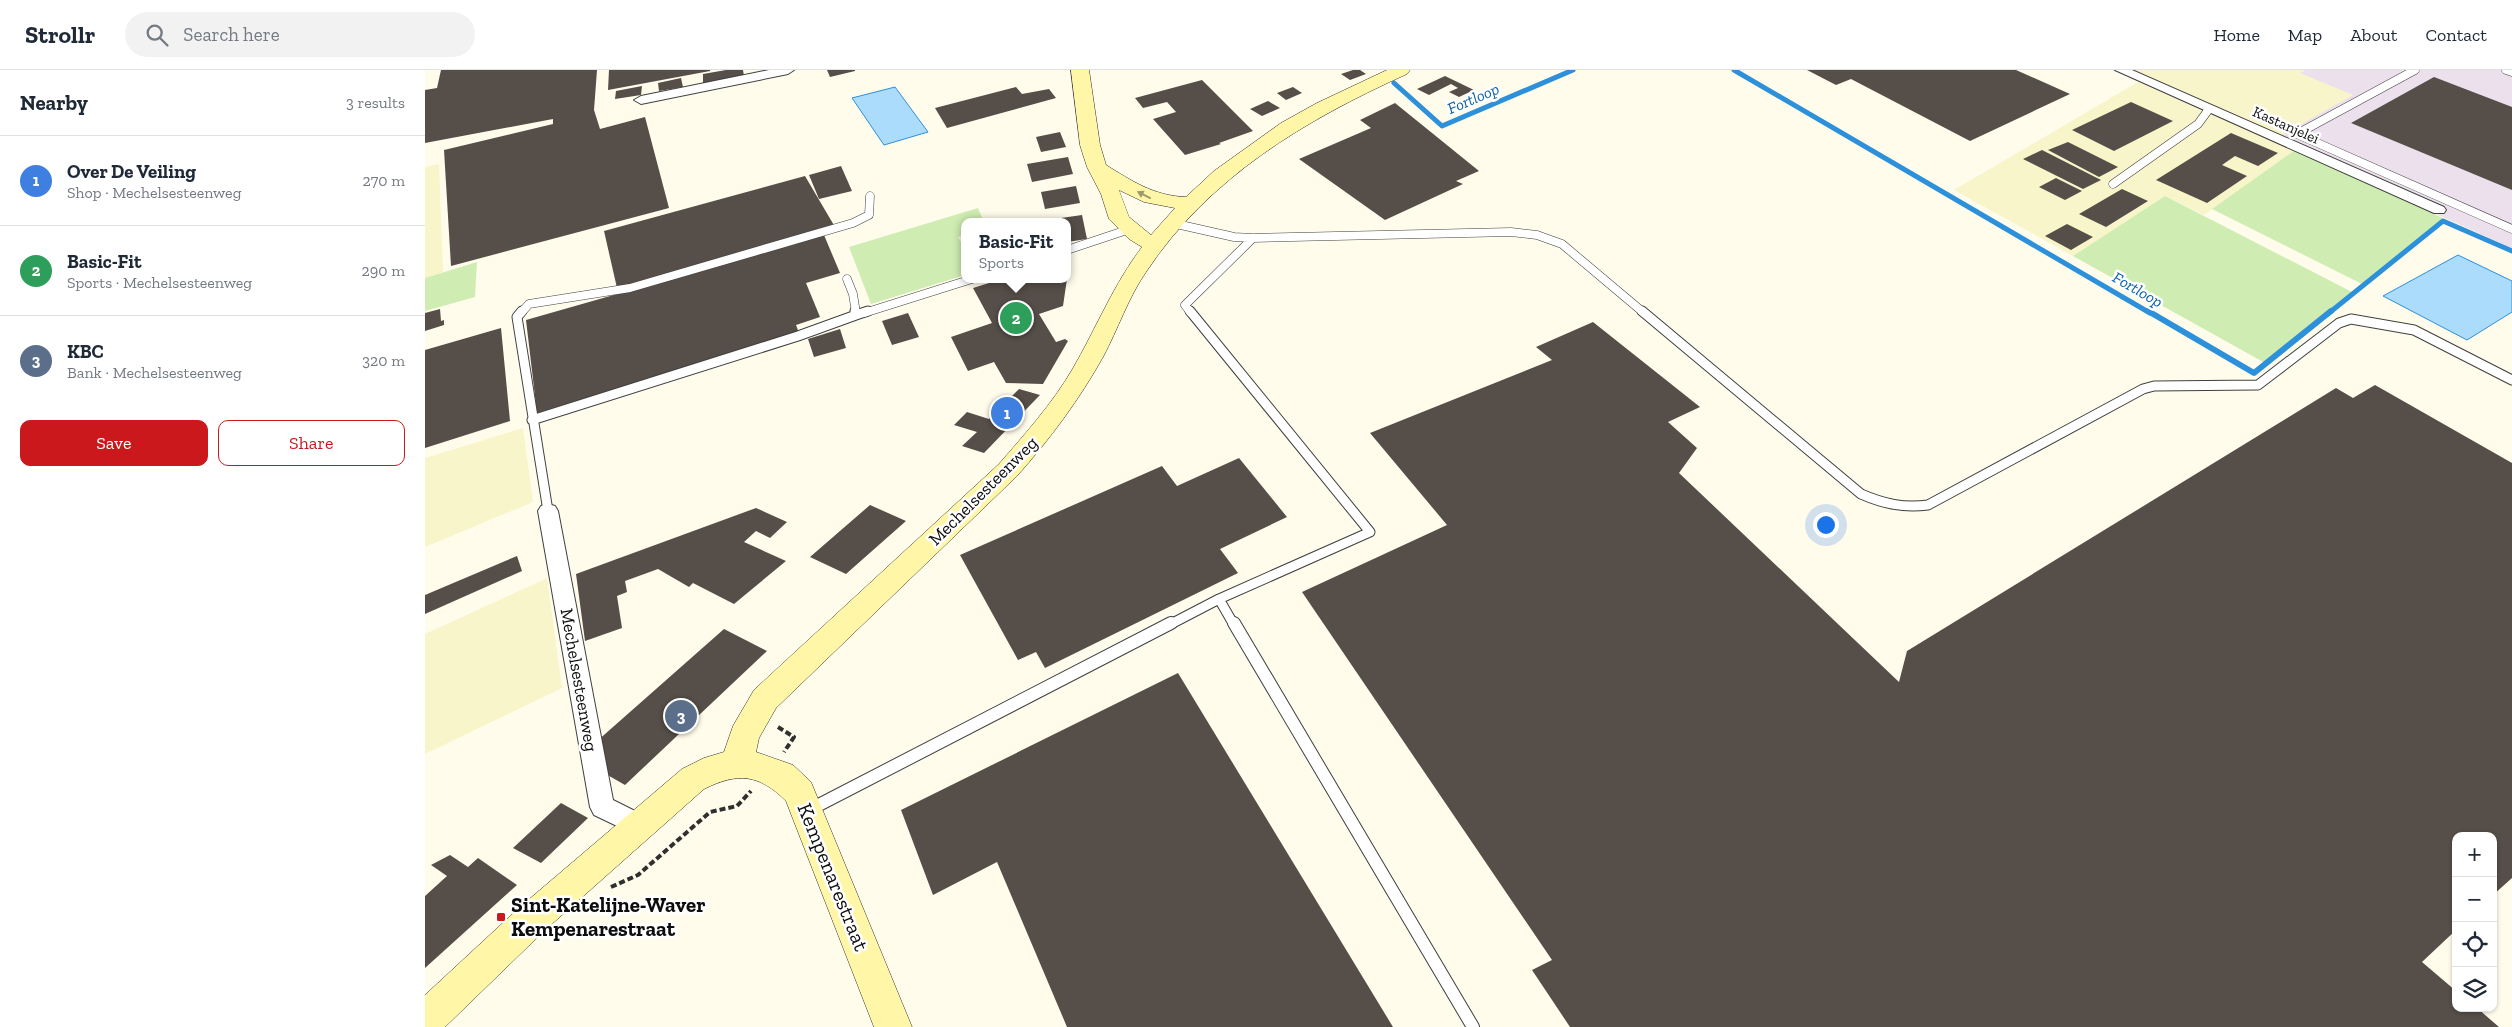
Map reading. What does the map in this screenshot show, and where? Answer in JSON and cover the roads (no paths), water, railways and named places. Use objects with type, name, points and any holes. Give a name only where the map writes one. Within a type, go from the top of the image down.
[{"type":"street","points":[[641,100],[788,70]]},
{"type":"street","points":[[1080,70],[1090,145],[1097,167],[1111,194],[1119,219],[1154,245]]},
{"type":"street","name":"Mechelsesteenweg","points":[[737,764],[744,736],[765,699],[1009,470],[1035,441],[1075,385],[1135,272],[1154,245],[1180,215],[1228,169],[1273,135],[1323,105],[1401,70]]},
{"type":"street","name":"Kastanjelei","points":[[2121,70],[2439,210]]},
{"type":"street","points":[[1097,167],[1180,215]]},
{"type":"street","points":[[1111,194],[1130,210],[1145,216],[1180,215]]},
{"type":"street","name":"Mechelsesteenweg","points":[[548,511],[602,807],[640,826]]},
{"type":"street","points":[[425,1020],[532,919],[693,779],[715,768],[737,764]]},
{"type":"street","name":"Kempenarestraat","points":[[737,764],[759,767],[782,775],[799,792],[893,1027]]},
{"type":"lane","points":[[2415,70],[2297,134],[2512,229]]},
{"type":"lane","points":[[2506,70],[2512,72]]},
{"type":"lane","points":[[2113,184],[2198,124],[2209,109]]},
{"type":"lane","points":[[548,511],[517,317],[529,304],[630,288],[853,223],[869,215],[870,196]]},
{"type":"lane","points":[[1180,215],[1234,237],[1511,232],[1534,233],[1548,238],[1562,244],[1861,494],[1883,504],[1908,508],[1929,505],[2143,389],[2154,386],[2258,385],[2339,323],[2351,319],[2414,330],[2510,377]]},
{"type":"lane","points":[[1071,249],[1130,229]]},
{"type":"lane","points":[[806,812],[1219,599],[1370,532],[1185,305],[1253,238]]},
{"type":"lane","points":[[847,279],[853,294],[856,315]]},
{"type":"lane","points":[[532,420],[961,282]]},
{"type":"lane","points":[[1219,599],[1473,1027]]},
{"type":"water","points":[[895,87],[928,132],[884,145],[852,98]]},
{"type":"water","points":[[2458,255],[2512,281],[2512,312],[2467,340],[2383,296]]},
{"type":"waterway","name":"Fortloop","points":[[1394,83],[1442,126],[1573,70]]},
{"type":"waterway","name":"Fortloop","points":[[1734,70],[2150,313]]},
{"type":"waterway","name":"Fortloop","points":[[2329,313],[2443,221],[2512,251]]},
{"type":"waterway","name":"Fortloop","points":[[2148,311],[2254,373],[2331,311]]},
{"type":"place","name":"Basic-Fit","points":[[1016,318]]},
{"type":"place","name":"Over De Veiling","points":[[1007,413]]},
{"type":"place","name":"KBC","points":[[681,716]]},
{"type":"place","name":"Sint-Katelijne-Waver Kempenarestraat","points":[[501,917]]}]
